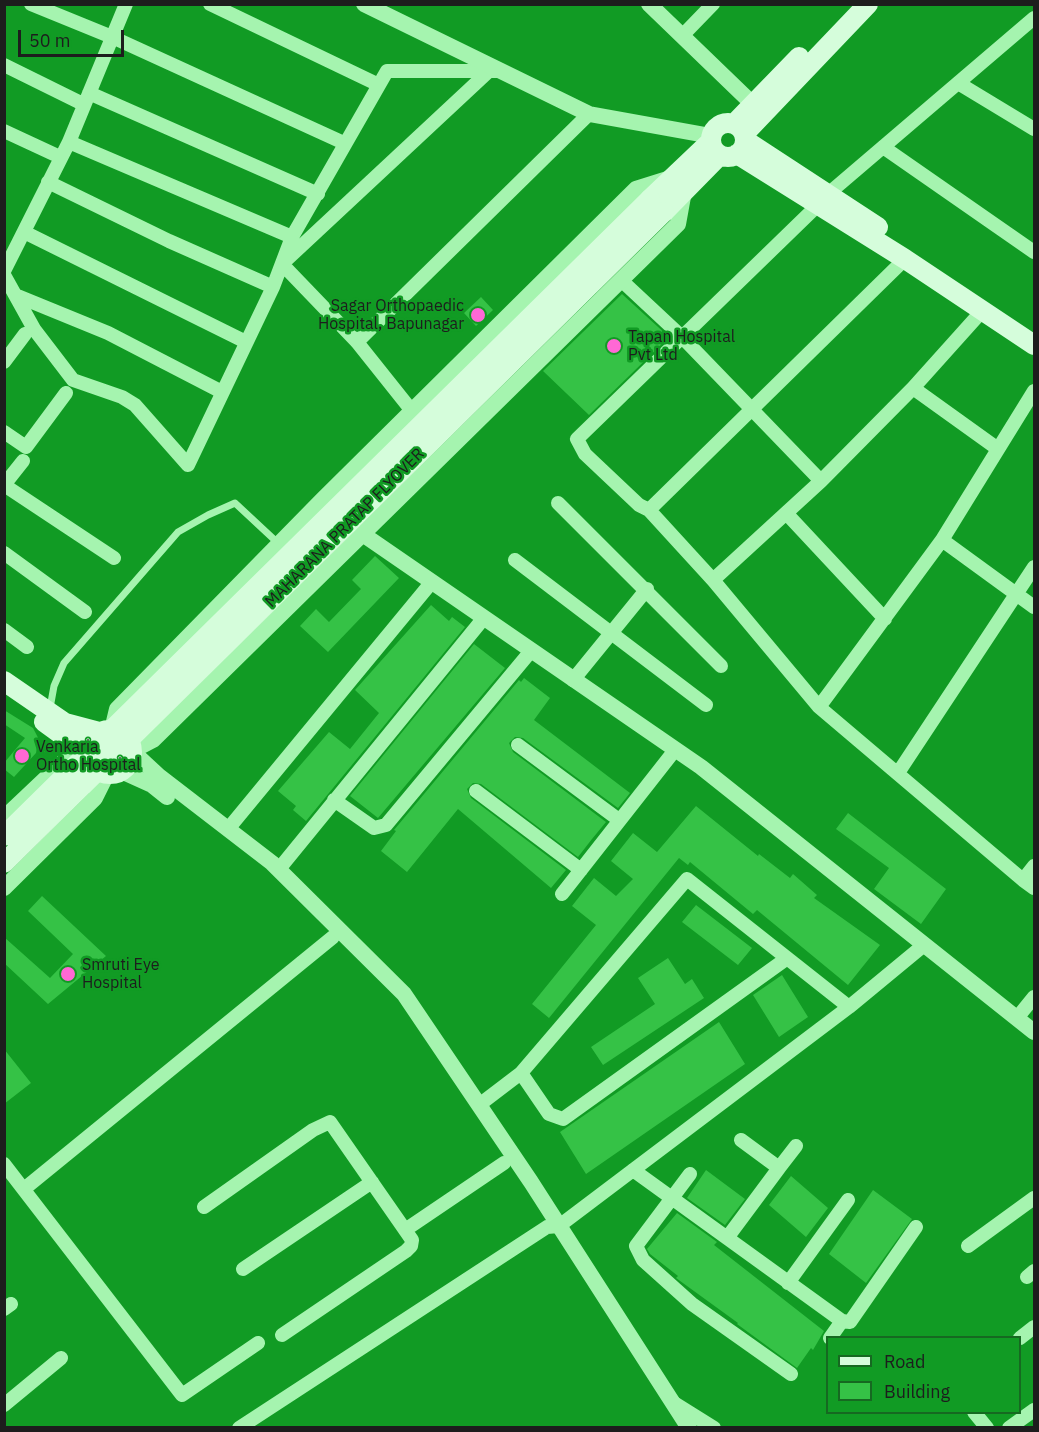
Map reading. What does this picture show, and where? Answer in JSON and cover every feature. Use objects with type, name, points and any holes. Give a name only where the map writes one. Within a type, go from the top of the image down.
[{"type":"main road","points":[[758,109],[850,4]]},
{"type":"main road","points":[[758,109],[868,4]]},
{"type":"main road","name":"MAHARANA PRATAP FLYOVER","points":[[4,863],[677,185],[729,140],[758,109]]},
{"type":"main road","points":[[729,140],[1035,330]]},
{"type":"main road","points":[[823,200],[905,259],[1035,345]]},
{"type":"main road","name":"MAHARANA PRATAP FLYOVER","points":[[4,836],[657,205]]},
{"type":"main road","points":[[4,681],[65,723],[106,731],[126,737],[132,751],[130,763],[114,773],[92,766],[88,754],[90,742],[106,731]]},
{"type":"main road","points":[[4,695],[88,754]]},
{"type":"street","points":[[31,4],[112,37],[344,143]]},
{"type":"street","points":[[126,4],[69,141],[4,273],[34,329],[73,380],[122,397],[135,405],[188,465],[273,287],[291,237],[318,194],[344,143],[387,71],[496,71]]},
{"type":"street","points":[[210,4],[379,85]]},
{"type":"street","points":[[364,4],[496,71],[589,114],[729,140]]},
{"type":"street","points":[[649,4],[758,109]]},
{"type":"street","points":[[682,36],[713,4]]},
{"type":"street","points":[[1035,18],[823,200],[577,439],[585,454],[639,506],[648,510],[713,580],[819,707],[1029,884],[1035,866]]},
{"type":"street","points":[[4,65],[318,194]]},
{"type":"street","points":[[282,264],[496,71]]},
{"type":"street","points":[[958,83],[1035,129]]},
{"type":"street","points":[[357,342],[589,114]]},
{"type":"street","points":[[4,131],[60,157]]},
{"type":"street","points":[[69,141],[291,237]]},
{"type":"street","points":[[883,147],[1035,252]]},
{"type":"street","points":[[48,182],[169,242],[273,287]]},
{"type":"street","points":[[106,731],[117,709],[279,544],[636,189],[677,185],[678,224],[361,533],[153,740],[132,751],[159,776],[279,869],[404,994],[478,1105],[676,1428]]},
{"type":"street","points":[[24,232],[246,342]]},
{"type":"street","points":[[648,510],[905,259]]},
{"type":"street","points":[[282,264],[357,342],[412,411]]},
{"type":"street","points":[[621,280],[681,336],[821,482]]},
{"type":"street","points":[[15,296],[108,333],[222,392]]},
{"type":"street","points":[[713,580],[821,482],[913,388],[983,310]]},
{"type":"street","points":[[4,363],[25,334]]},
{"type":"street","points":[[913,388],[998,449]]},
{"type":"street","points":[[819,707],[942,540],[1035,391]]},
{"type":"street","points":[[4,432],[26,447],[66,393]]},
{"type":"street","points":[[23,462],[4,484],[114,558]]},
{"type":"street","points":[[558,502],[722,666]]},
{"type":"street","points":[[786,513],[885,619]]},
{"type":"street","points":[[361,533],[675,750],[1035,1032]]},
{"type":"street","points":[[942,540],[1035,608]]},
{"type":"street","points":[[4,553],[85,612]]},
{"type":"street","points":[[515,560],[706,705]]},
{"type":"street","points":[[898,773],[1035,567]]},
{"type":"street","points":[[228,829],[431,583]]},
{"type":"street","points":[[573,680],[647,589]]},
{"type":"street","points":[[279,869],[483,619]]},
{"type":"street","points":[[4,630],[27,647]]},
{"type":"street","points":[[334,800],[374,828],[386,825],[531,651]]},
{"type":"street","points":[[518,745],[619,820]]},
{"type":"street","points":[[562,894],[675,750]]},
{"type":"street","points":[[4,818],[62,763],[88,754]]},
{"type":"street","points":[[4,888],[95,798],[114,773],[152,785],[265,871],[395,1001],[504,1163],[553,1227],[689,1428]]},
{"type":"street","points":[[476,791],[581,870]]},
{"type":"street","points":[[478,1105],[521,1073],[687,879],[849,1007]]},
{"type":"street","points":[[24,1189],[333,937]]},
{"type":"street","points":[[239,1428],[553,1227],[633,1170],[849,1007],[924,945]]},
{"type":"street","points":[[521,1073],[549,1114],[563,1119],[786,959]]},
{"type":"street","points":[[1017,1018],[1035,997]]},
{"type":"street","points":[[204,1207],[313,1130],[330,1122],[412,1240],[411,1246],[406,1251],[282,1335]]},
{"type":"street","points":[[741,1140],[779,1168]]},
{"type":"street","points":[[727,1238],[796,1146]]},
{"type":"street","points":[[405,1230],[504,1163]]},
{"type":"street","points":[[4,1164],[182,1395],[258,1343]]},
{"type":"street","points":[[633,1170],[842,1321],[850,1322],[916,1227]]},
{"type":"street","points":[[690,1174],[636,1246],[643,1260],[692,1304],[791,1374]]},
{"type":"street","points":[[243,1269],[372,1182]]},
{"type":"street","points":[[968,1246],[1035,1198]]},
{"type":"street","points":[[788,1282],[848,1200]]},
{"type":"street","points":[[831,1336],[842,1321]]},
{"type":"street","points":[[1021,1337],[1035,1328]]},
{"type":"street","points":[[4,1405],[61,1358]]},
{"type":"street","points":[[674,1403],[714,1428]]},
{"type":"street","points":[[1009,1428],[1035,1410]]},
{"type":"street","points":[[975,1414],[987,1428]]},
{"type":"lane","points":[[50,711],[54,686],[64,663],[178,532],[207,515],[235,503],[279,544]]},
{"type":"building","points":[[622,294],[669,337],[589,415],[543,371]]},
{"type":"building","points":[[481,297],[493,310],[476,326],[464,313]]},
{"type":"building","points":[[375,556],[399,578],[328,652],[300,626],[316,609],[329,622],[361,589],[352,580]]},
{"type":"building","points":[[431,605],[449,621],[452,617],[465,627],[306,821],[293,810],[296,806],[278,791],[329,732],[350,749],[379,713],[355,690]]},
{"type":"building","points":[[474,644],[505,668],[378,818],[350,796]]},
{"type":"building","points":[[524,678],[550,698],[534,720],[630,793],[618,808],[523,738],[515,737],[509,743],[513,752],[606,822],[578,857],[481,784],[473,783],[467,789],[471,798],[566,870],[551,888],[458,809],[407,872],[381,851],[396,831],[394,830],[519,680],[521,682]]},
{"type":"building","points":[[4,710],[33,728],[46,753],[37,747],[36,753],[14,777],[4,769],[4,763],[25,738],[4,724]]},
{"type":"building","points":[[696,806],[758,856],[759,854],[790,878],[793,874],[817,895],[814,898],[880,945],[848,985],[757,910],[753,914],[690,862],[688,865],[679,858],[549,1018],[532,1004],[596,925],[572,906],[594,878],[616,896],[633,879],[611,861],[633,833],[657,852]]},
{"type":"building","points":[[848,813],[946,889],[921,924],[874,889],[889,868],[836,829]]},
{"type":"building","points":[[42,896],[106,956],[48,1004],[4,963],[4,937],[50,978],[73,954],[28,911]]},
{"type":"building","points":[[696,905],[752,948],[738,965],[682,922]]},
{"type":"building","points":[[668,958],[685,984],[692,979],[704,998],[603,1065],[591,1047],[655,1004],[638,978]]},
{"type":"building","points":[[782,975],[808,1017],[779,1037],[753,995]]},
{"type":"building","points":[[719,1022],[745,1064],[586,1174],[560,1132]]},
{"type":"building","points":[[4,1049],[31,1083],[4,1104]]},
{"type":"building","points":[[706,1170],[745,1199],[725,1225],[687,1198]]},
{"type":"building","points":[[791,1176],[828,1208],[806,1237],[769,1205]]},
{"type":"building","points":[[873,1190],[912,1219],[866,1283],[829,1254]]},
{"type":"building","points":[[677,1213],[717,1242],[714,1245],[824,1331],[813,1350],[811,1348],[797,1368],[676,1278],[678,1276],[650,1254],[647,1249]]},
{"type":"place","name":"Sagar Orthopaedic Hospital, Bapunagar","points":[[478,315]]},
{"type":"place","name":"Tapan Hospital Pvt Ltd","points":[[614,346]]},
{"type":"place","name":"Venkaria Ortho Hospital","points":[[22,756]]},
{"type":"place","name":"Smruti Eye Hospital","points":[[68,974]]}]
